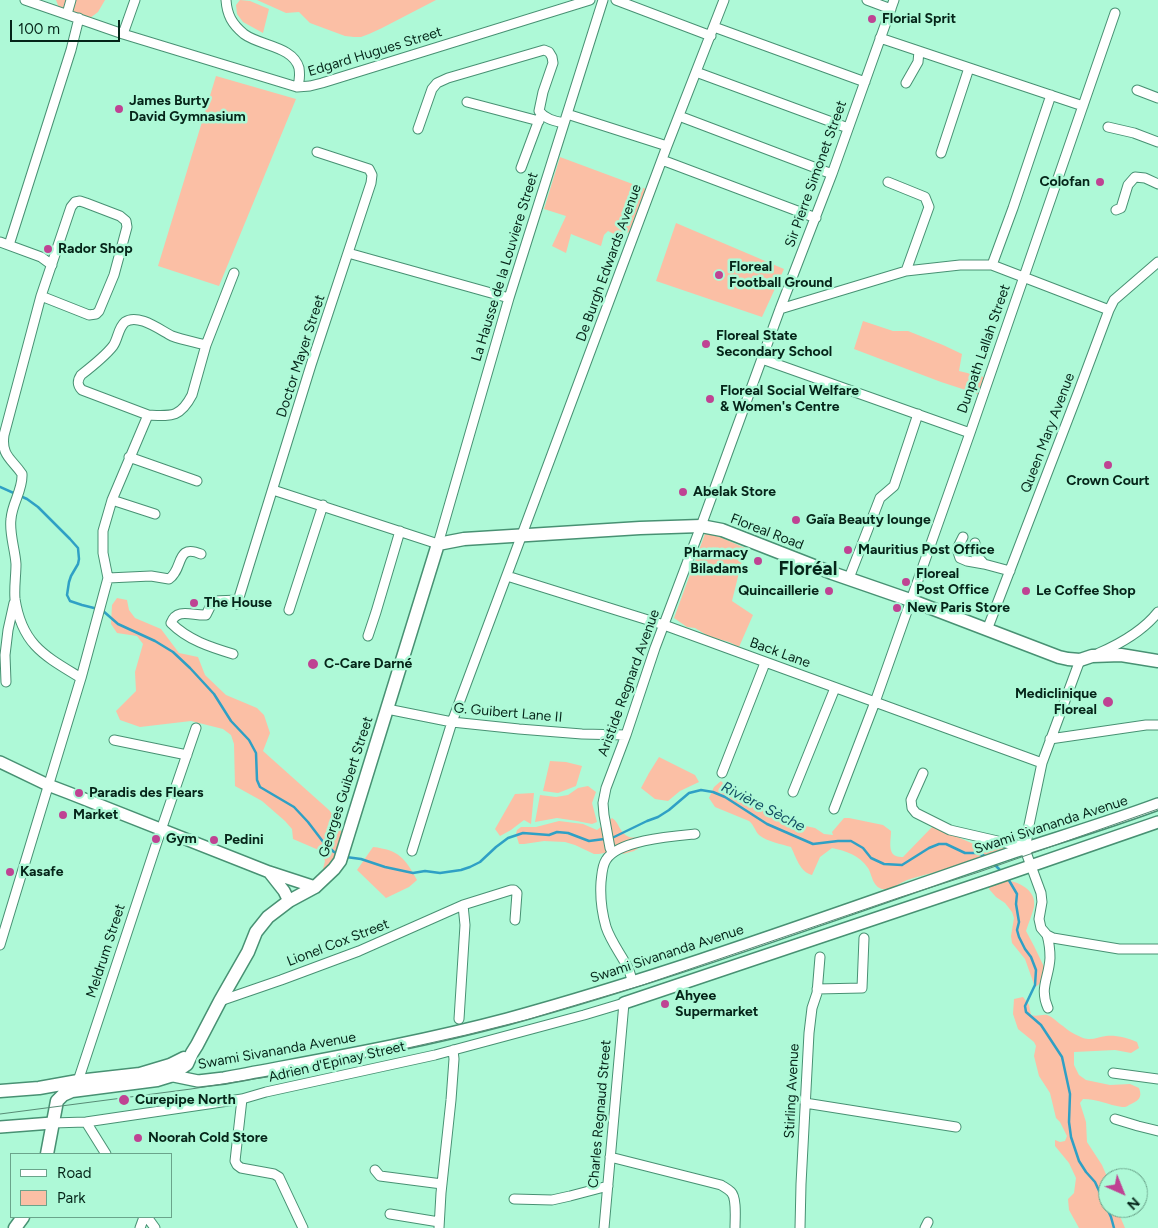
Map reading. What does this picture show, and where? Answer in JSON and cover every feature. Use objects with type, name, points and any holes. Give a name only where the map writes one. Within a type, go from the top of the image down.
[{"type":"main road","name":"Floreal Road","points":[[438,544],[464,539],[701,526],[722,530],[1068,659],[1121,655],[1158,661]]},
{"type":"main road","name":"Georges Guibert Street","points":[[0,1091],[147,1082],[170,1076],[189,1058],[198,1045],[248,952],[256,932],[268,918],[289,901],[315,887],[334,870],[342,855],[438,544]]},
{"type":"main road","name":"Georges Guibert Street","points":[[75,1086],[140,1074],[189,1058]]},
{"type":"main road","points":[[47,1153],[57,1101],[75,1086]]},
{"type":"street","name":"Edgard Hugues Street","points":[[25,0],[123,34],[296,87],[322,83],[590,0]]},
{"type":"street","points":[[67,14],[71,0]]},
{"type":"street","points":[[123,34],[135,0]]},
{"type":"street","points":[[226,0],[229,17],[246,35],[291,55],[297,62],[300,74],[296,87]]},
{"type":"street","name":"La Hausse de la Louviere Street","points":[[438,544],[509,298],[603,0]]},
{"type":"street","points":[[616,0],[711,36]]},
{"type":"street","name":"De Burgh Edwards Avenue","points":[[412,851],[452,722],[667,146],[724,0]]},
{"type":"street","points":[[867,0],[892,4]]},
{"type":"street","name":"Sir Pierre Simonet Street","points":[[701,526],[780,309],[816,218],[892,4]]},
{"type":"street","name":"Dunpath Lallah Street","points":[[834,809],[875,702],[970,433],[1115,13]]},
{"type":"street","points":[[52,265],[41,257],[4,244],[71,50],[79,18]]},
{"type":"street","points":[[714,27],[864,82]]},
{"type":"street","points":[[880,38],[1083,106]]},
{"type":"street","points":[[418,129],[432,89],[437,82],[544,50],[549,52],[553,63],[543,92],[540,115],[521,168]]},
{"type":"street","points":[[906,83],[918,62],[919,51]]},
{"type":"street","points":[[941,154],[969,68]]},
{"type":"street","points":[[696,72],[848,128]]},
{"type":"street","points":[[1137,90],[1158,98]]},
{"type":"street","points":[[992,265],[1051,95]]},
{"type":"street","points":[[466,102],[540,115],[551,120],[566,119],[667,146]]},
{"type":"street","points":[[679,116],[832,174]]},
{"type":"street","points":[[1108,127],[1134,132],[1158,142]]},
{"type":"street","name":"Doctor Mayer Street","points":[[233,654],[204,645],[177,629],[171,623],[173,618],[180,613],[206,615],[213,602],[238,602],[311,366],[371,183],[372,174],[369,169],[317,152]]},
{"type":"street","points":[[662,160],[816,218]]},
{"type":"street","points":[[1116,210],[1121,208],[1128,185],[1135,178],[1145,178],[1158,184]]},
{"type":"street","points":[[888,182],[924,197],[929,207],[906,271]]},
{"type":"street","points":[[41,296],[88,315],[96,314],[114,275],[127,227],[126,221],[120,216],[86,203],[75,202],[71,207],[41,296],[3,443],[4,451],[22,474],[10,522],[16,567],[14,579],[15,598],[20,622],[26,635],[35,646],[56,663],[81,678]]},
{"type":"street","points":[[348,253],[509,298]]},
{"type":"street","name":"Queen Mary Avenue","points":[[987,630],[1109,310],[1114,300],[1158,262]]},
{"type":"street","points":[[780,309],[906,271],[960,265],[992,265],[1109,310]]},
{"type":"street","points":[[206,345],[172,335],[143,321],[131,320],[121,327],[116,342],[111,349],[81,375],[77,383],[82,390],[148,415],[169,416],[177,413],[184,408],[192,395],[206,345],[234,273]]},
{"type":"street","points":[[762,358],[970,433]]},
{"type":"street","points":[[849,578],[880,498],[894,486],[918,414]]},
{"type":"street","points":[[0,945],[76,695],[108,578],[102,553],[103,531],[112,500],[148,415]]},
{"type":"street","points":[[129,458],[197,481]]},
{"type":"street","points":[[273,490],[438,544]]},
{"type":"street","points":[[112,500],[155,514]]},
{"type":"street","points":[[289,610],[323,505]]},
{"type":"street","name":"Aristide Regnard Avenue","points":[[611,850],[604,816],[606,788],[655,648],[701,526]]},
{"type":"street","points":[[368,636],[400,531]]},
{"type":"street","points":[[963,537],[957,549],[960,558],[1010,571]]},
{"type":"street","points":[[975,543],[976,555],[984,564]]},
{"type":"street","points":[[108,578],[151,576],[169,579],[174,576],[182,554],[187,551],[194,551],[200,554]]},
{"type":"street","name":"Back Lane","points":[[507,576],[664,625],[1042,763]]},
{"type":"street","points":[[6,682],[6,646],[15,598]]},
{"type":"street","points":[[1158,612],[1135,634],[1112,647],[1086,658],[1050,739],[1042,763],[1026,846],[1027,868],[1041,893],[1042,902],[1039,919],[1041,928],[1047,934],[1053,938],[1119,949],[1158,949]]},
{"type":"street","points":[[722,773],[765,663]]},
{"type":"street","points":[[793,792],[835,688]]},
{"type":"street","name":"G. Guibert Lane II","points":[[387,709],[452,722],[582,734],[626,735]]},
{"type":"street","points":[[1050,739],[1146,725],[1158,725]]},
{"type":"street","name":"Meldrum Street","points":[[75,1086],[196,728]]},
{"type":"street","points":[[114,740],[187,755]]},
{"type":"street","points":[[0,762],[48,785],[161,830],[269,872],[315,887]]},
{"type":"street","points":[[923,773],[912,800],[912,808],[916,813],[950,830],[1026,846]]},
{"type":"street","name":"Swami Sivananda Avenue","points":[[189,1058],[186,1071],[189,1080],[198,1081],[224,1078],[434,1037],[505,1019],[633,982],[973,867],[1026,846],[1158,804]]},
{"type":"street","points":[[624,1003],[1027,868],[1158,822]]},
{"type":"street","points":[[633,982],[628,968],[606,928],[600,891],[602,868],[611,850],[654,838],[695,834]]},
{"type":"street","points":[[269,872],[284,890],[289,901]]},
{"type":"street","name":"Lionel Cox Street","points":[[220,1001],[359,951],[463,906],[511,890],[517,893],[515,920]]},
{"type":"street","points":[[459,1019],[465,925],[463,906]]},
{"type":"street","points":[[1047,934],[1050,959],[1043,992],[1048,1008]]},
{"type":"street","points":[[817,989],[862,988],[864,938]]},
{"type":"street","name":"Stirling Avenue","points":[[800,1228],[809,1033],[812,1008],[817,989],[820,957]]},
{"type":"street","name":"Adrien d'Epinay Street","points":[[52,1123],[86,1122],[242,1099],[453,1050],[624,1003]]},
{"type":"street","name":"Charles Regnaud Street","points":[[604,1228],[624,1003]]},
{"type":"street","points":[[390,1214],[439,1225],[451,1100],[453,1050]]},
{"type":"street","points":[[140,1074],[159,1074],[189,1080]]},
{"type":"street","points":[[1113,1074],[1158,1079]]},
{"type":"street","points":[[242,1099],[235,1161],[237,1166],[274,1174],[279,1177],[303,1228]]},
{"type":"street","points":[[805,1103],[956,1127]]},
{"type":"street","points":[[1115,1119],[1158,1131]]},
{"type":"street","points":[[86,1122],[105,1153]]},
{"type":"street","points":[[0,1127],[52,1123]]},
{"type":"street","points":[[610,1157],[721,1185],[733,1193],[735,1225],[745,1228]]},
{"type":"street","points":[[375,1170],[380,1176],[442,1184]]},
{"type":"street","points":[[514,1199],[552,1200],[608,1186]]},
{"type":"street","points":[[147,1218],[155,1228]]},
{"type":"green space","points":[[56,0],[105,0],[98,12],[90,18],[59,8]]},
{"type":"green space","points":[[240,0],[250,1],[269,9],[263,33],[243,22],[237,14],[236,5]]},
{"type":"green space","points":[[257,0],[436,0],[369,34],[354,37],[345,36],[310,23],[299,12],[286,13]]},
{"type":"green space","points":[[216,76],[296,99],[219,286],[158,266]]},
{"type":"green space","points":[[560,157],[646,189],[629,232],[618,236],[608,231],[604,235],[601,246],[571,234],[566,253],[552,246],[566,216],[544,209]]},
{"type":"green space","name":"Floreal Football Ground","points":[[676,223],[784,269],[762,317],[656,281]]},
{"type":"green space","points":[[863,321],[893,331],[908,331],[962,354],[959,371],[984,377],[978,394],[854,349]]},
{"type":"green space","points":[[706,531],[745,548],[732,601],[753,615],[739,647],[708,636],[695,628],[687,627],[674,618]]},
{"type":"green space","points":[[117,598],[127,600],[129,610],[135,618],[161,629],[179,653],[198,657],[205,675],[226,695],[257,708],[264,715],[270,733],[263,751],[329,810],[341,825],[341,856],[329,871],[323,869],[325,861],[321,851],[293,839],[292,829],[285,821],[262,801],[235,786],[234,744],[231,735],[223,729],[191,721],[140,727],[120,720],[116,711],[136,691],[135,672],[143,644],[137,636],[117,633],[111,624],[112,605]]},
{"type":"green space","points":[[659,757],[695,775],[699,782],[680,791],[668,801],[655,799],[641,788]]},
{"type":"green space","points":[[550,761],[582,766],[576,786],[558,793],[543,791]]},
{"type":"green space","points":[[721,781],[734,795],[751,805],[801,825],[815,828],[824,834],[833,835],[832,832],[844,818],[883,825],[891,831],[891,849],[894,855],[898,857],[903,857],[933,826],[978,846],[988,844],[1010,849],[964,865],[907,880],[892,888],[882,889],[876,885],[868,868],[861,860],[847,852],[832,848],[820,857],[812,875],[801,867],[791,847],[763,837],[749,821],[715,807],[709,798],[714,787]]},
{"type":"green space","points":[[588,786],[596,792],[592,803],[597,822],[592,824],[557,818],[535,822],[540,795],[556,797],[568,795],[578,788]]},
{"type":"green space","points":[[534,793],[531,824],[524,820],[500,836],[495,829],[515,794]]},
{"type":"green space","points":[[612,818],[621,831],[629,837],[646,837],[643,845],[634,851],[623,854],[619,850],[594,854],[565,842],[544,841],[519,844],[516,834],[517,830],[521,827],[536,827],[559,821],[583,824],[597,830]]},
{"type":"green space","points":[[373,847],[389,850],[400,856],[409,866],[417,880],[409,887],[386,898],[357,870]]},
{"type":"green space","points":[[1004,880],[1020,884],[1030,891],[1033,896],[1034,907],[1026,931],[1046,971],[1045,978],[1035,987],[1025,959],[1012,943],[1011,936],[1014,918],[1012,912],[989,889],[990,885]]},
{"type":"green space","points":[[1023,997],[1029,1005],[1031,1015],[1049,1016],[1083,1038],[1092,1039],[1114,1036],[1137,1042],[1139,1048],[1131,1053],[1115,1050],[1074,1052],[1074,1065],[1079,1075],[1086,1080],[1110,1085],[1130,1084],[1139,1088],[1140,1091],[1139,1099],[1125,1107],[1088,1099],[1083,1099],[1080,1103],[1086,1122],[1087,1142],[1103,1168],[1098,1168],[1098,1218],[1121,1218],[1125,1228],[1079,1228],[1069,1210],[1068,1199],[1074,1193],[1076,1178],[1069,1163],[1055,1146],[1055,1140],[1065,1141],[1067,1136],[1056,1118],[1050,1093],[1039,1076],[1034,1056],[1036,1046],[1034,1042],[1018,1029],[1013,1014],[1014,999]]},
{"type":"waterway","points":[[0,487],[27,499],[38,507],[78,548],[78,564],[71,576],[67,595],[70,601],[102,610],[118,624],[155,641],[173,652],[190,668],[214,694],[231,721],[249,740],[256,753],[257,780],[260,787],[294,807],[324,843],[338,854]]},
{"type":"waterway","name":"Rivière Sèche","points":[[346,857],[361,859],[413,873],[425,871],[440,873],[461,870],[480,862],[508,838],[523,833],[549,835],[557,832],[568,833],[589,841],[612,838],[658,817],[689,793],[701,790],[725,797],[767,824],[813,844],[851,841],[863,848],[871,858],[884,864],[902,865],[939,844],[946,844],[965,853],[978,853],[987,857]]},
{"type":"waterway","name":"Rivière Sèche","points":[[993,863],[1001,871]]},
{"type":"waterway","name":"Rivière Sèche","points":[[1007,877],[1017,894],[1016,904],[1019,922],[1017,930],[1019,937],[1031,957],[1036,970],[1035,985],[1025,1006],[1026,1012],[1041,1025],[1062,1057],[1070,1094],[1069,1122],[1071,1137],[1079,1161],[1095,1182],[1114,1228]]},
{"type":"tram line","points":[[0,1114],[191,1089],[286,1074],[526,1020],[643,985],[979,872],[1158,809]]},
{"type":"place","name":"Florial Sprit","points":[[872,19]]},
{"type":"place","name":"James Burty David Gymnasium","points":[[119,109]]},
{"type":"place","name":"Colofan","points":[[1100,182]]},
{"type":"place","name":"Rador Shop","points":[[48,249]]},
{"type":"place","name":"Floreal Football Ground","points":[[719,275]]},
{"type":"place","name":"Floreal State Secondary School","points":[[706,344]]},
{"type":"place","name":"Floreal Social Welfare & Women's Centre","points":[[710,399]]},
{"type":"place","name":"Crown Court","points":[[1108,465]]},
{"type":"place","name":"Abelak Store","points":[[683,492]]},
{"type":"place","name":"Gaïa Beauty lounge","points":[[796,520]]},
{"type":"place","name":"Mauritius Post Office","points":[[848,550]]},
{"type":"place","name":"Pharmacy Biladams","points":[[758,561]]},
{"type":"place","name":"Floreal Post Office","points":[[906,582]]},
{"type":"place","name":"Quincaillerie","points":[[829,591]]},
{"type":"place","name":"Le Coffee Shop","points":[[1026,591]]},
{"type":"place","name":"The House","points":[[194,603]]},
{"type":"place","name":"New Paris Store","points":[[897,608]]},
{"type":"place","name":"C-Care Darné","points":[[313,664]]},
{"type":"place","name":"Mediclinique Floreal","points":[[1108,702]]},
{"type":"place","name":"Paradis des Flears","points":[[79,793]]},
{"type":"place","name":"Market","points":[[63,815]]},
{"type":"place","name":"Gym","points":[[156,839]]},
{"type":"place","name":"Pedini","points":[[214,840]]},
{"type":"place","name":"Kasafe","points":[[10,872]]},
{"type":"place","name":"Ahyee Supermarket","points":[[665,1004]]},
{"type":"place","name":"Curepipe North","points":[[124,1100]]},
{"type":"place","name":"Noorah Cold Store","points":[[138,1138]]},
{"type":"district","name":"Floréal","points":[[808,569]]}]
